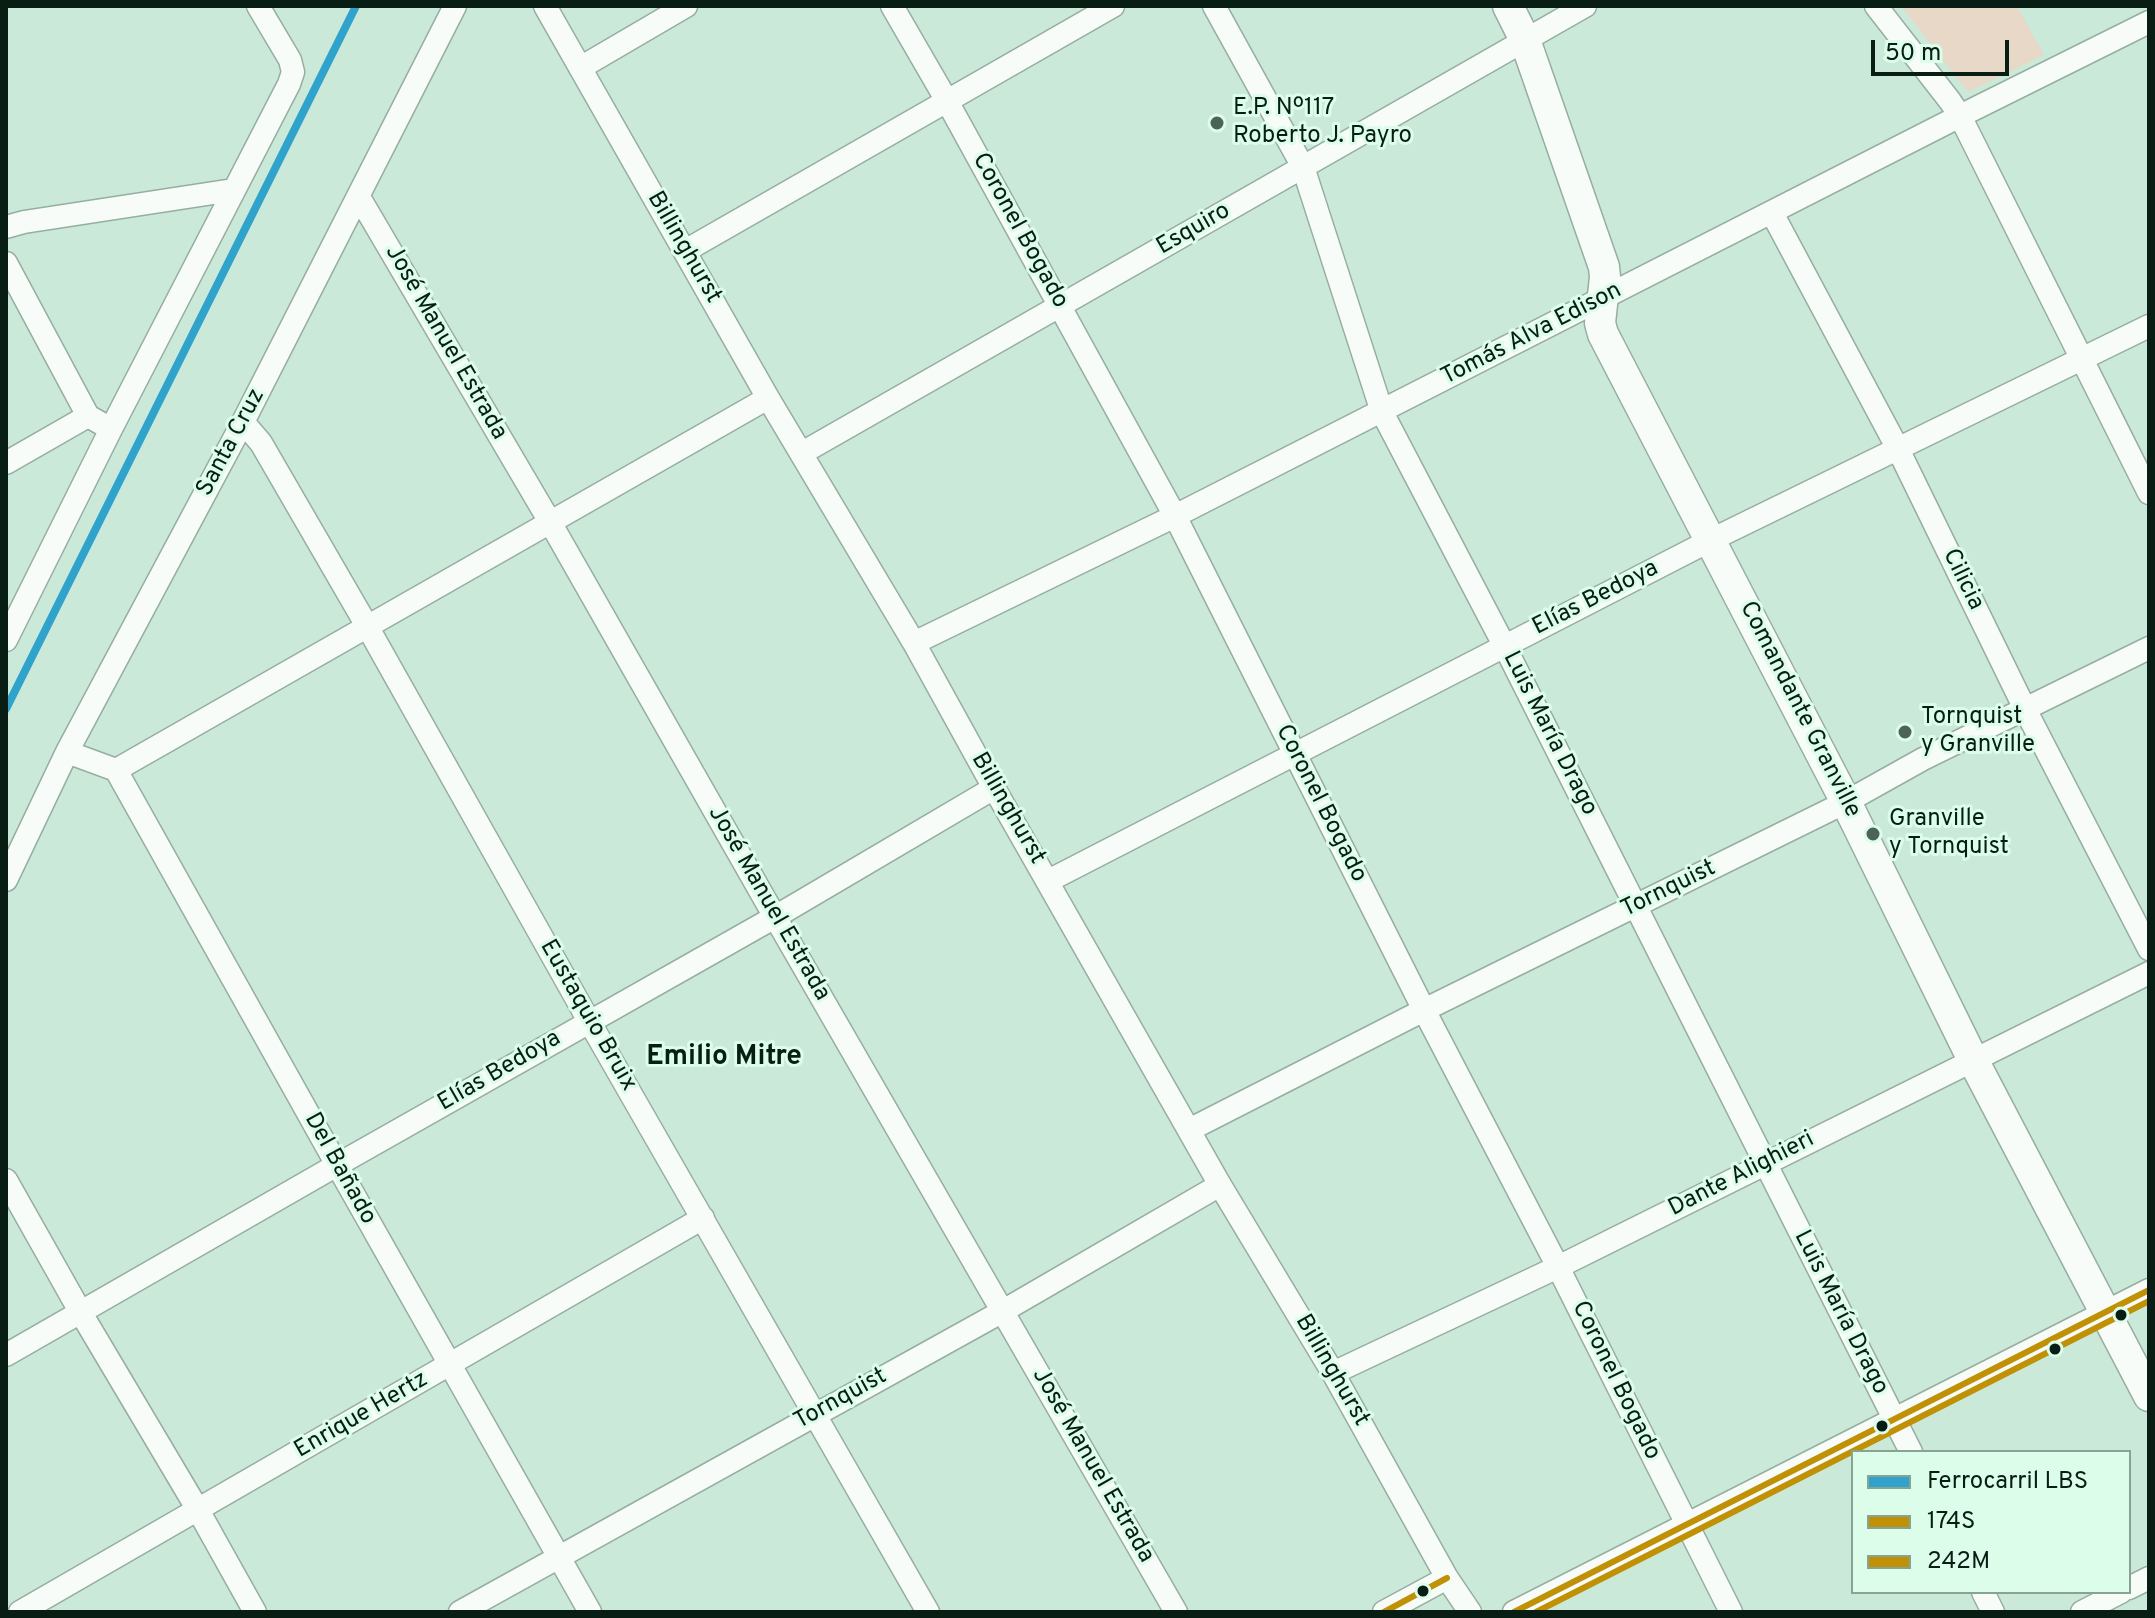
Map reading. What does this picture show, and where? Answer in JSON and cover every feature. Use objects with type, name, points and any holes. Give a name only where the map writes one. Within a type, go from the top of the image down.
[{"type":"street","points":[[6,640],[289,84],[293,72],[290,60],[258,6]]},
{"type":"street","name":"Santa Cruz","points":[[6,880],[67,752],[243,422],[455,6]]},
{"type":"street","name":"Billinghurst","points":[[545,6],[768,398],[914,643],[1220,1185],[1333,1373],[1447,1578],[1470,1612]]},
{"type":"street","points":[[580,68],[686,6]]},
{"type":"street","name":"Coronel Bogado","points":[[892,6],[1175,516],[1731,1612]]},
{"type":"street","points":[[685,251],[1113,6]]},
{"type":"street","name":"Luis María Drago","points":[[1214,6],[1303,167],[1382,412],[1505,647],[1910,1450]]},
{"type":"street","name":"Comandante Granville","points":[[1508,6],[1525,40],[1604,267],[1600,323],[1603,334],[1846,802],[1973,1060],[2149,1396]]},
{"type":"street","name":"Esquiro","points":[[802,453],[1585,6]]},
{"type":"street","points":[[1876,6],[1960,116],[2149,493]]},
{"type":"street","name":"Tomás Alva Edison","points":[[914,643],[1382,412],[2144,21]]},
{"type":"street","points":[[6,227],[233,190]]},
{"type":"street","name":"José Manuel Estrada","points":[[359,197],[550,522],[1176,1612]]},
{"type":"street","name":"Cilicia","points":[[1772,213],[1898,449],[2025,709],[2149,949]]},
{"type":"street","points":[[6,263],[88,416],[111,429]]},
{"type":"street","name":"Elías Bedoya","points":[[1048,881],[1711,540],[2149,326]]},
{"type":"street","points":[[67,752],[116,770],[768,398]]},
{"type":"street","points":[[6,463],[88,416]]},
{"type":"street","name":"Eustaquio Bruix","points":[[243,422],[261,443],[367,626],[589,1021],[816,1414],[923,1610]]},
{"type":"street","name":"Tornquist","points":[[1189,1130],[2149,648]]},
{"type":"street","name":"Del Bañado","points":[[116,770],[590,1612]]},
{"type":"street","name":"Elías Bedoya","points":[[6,1355],[775,917],[994,788]]},
{"type":"street","name":"Dante Alighieri","points":[[1333,1373],[1558,1267],[2149,973]]},
{"type":"street","points":[[6,1180],[255,1612]]},
{"type":"street","name":"Tornquist","points":[[460,1612],[1003,1311],[1220,1185]]},
{"type":"street","name":"Enrique Hertz","points":[[20,1612],[703,1218]]},
{"type":"street","points":[[1514,1612],[2149,1290]]},
{"type":"street","points":[[1384,1612],[1447,1578]]},
{"type":"street","points":[[2131,1587],[2149,1578]]},
{"type":"street","points":[[1984,1594],[1993,1612]]},
{"type":"street","points":[[2082,1612],[2117,1594]]},
{"type":"shaded area","points":[[1901,6],[2017,6],[2044,55],[1968,92]]},
{"type":"rail line","name":"LBS","points":[[6,709],[356,6]]},
{"type":"transit line","name":"174S","points":[[1514,1612],[2149,1290]]},
{"type":"transit line","name":"242M","points":[[1855,1450],[2149,1301]]},
{"type":"transit line","name":"242M","points":[[1536,1612],[1851,1452]]},
{"type":"transit line","name":"174S","points":[[1384,1612],[1447,1578]]},
{"type":"place","name":"E.P. Nº117 Roberto J. Payro","points":[[1217,123]]},
{"type":"place","name":"Tornquist y Granville","points":[[1905,732]]},
{"type":"place","name":"Granville y Tornquist","points":[[1873,834]]},
{"type":"district","name":"Emilio Mitre","points":[[724,1058]]}]
